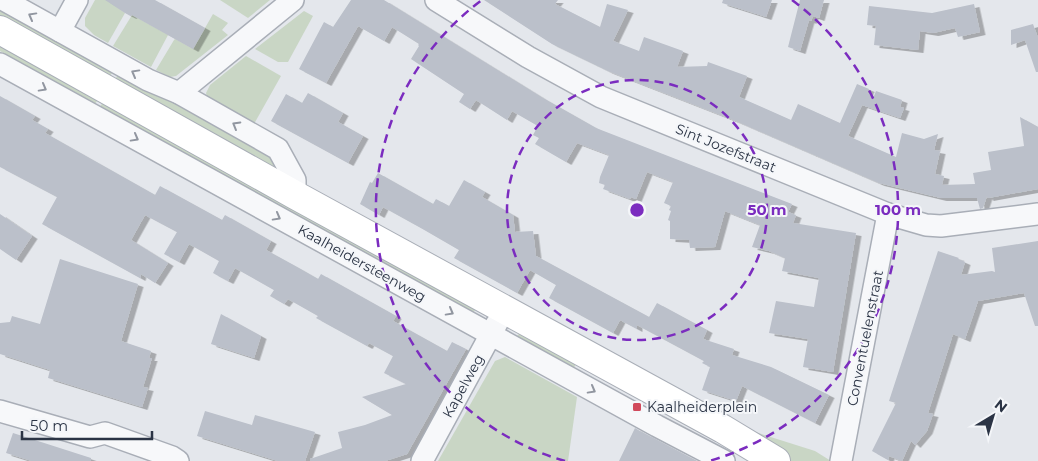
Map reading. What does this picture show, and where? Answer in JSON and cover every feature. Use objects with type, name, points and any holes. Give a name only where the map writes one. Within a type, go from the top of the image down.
[{"type":"street","points":[[4,0],[148,80],[180,93],[278,150],[295,180],[295,195]]},
{"type":"street","points":[[60,31],[77,0]]},
{"type":"street","points":[[180,93],[293,0]]},
{"type":"street","name":"Sint Jozefstraat","points":[[436,0],[528,57],[601,97],[888,214],[926,225],[941,226],[1038,214]]},
{"type":"street","name":"Kaalheidersteenweg","points":[[0,30],[295,195],[723,429],[776,461]]},
{"type":"street","name":"Kaalheidersteenweg","points":[[0,64],[648,422],[724,461]]},
{"type":"street","name":"Conventuelenstraat","points":[[840,461],[888,214]]},
{"type":"street","name":"Kapelweg","points":[[422,461],[504,310]]},
{"type":"street","points":[[0,411],[90,437],[105,433],[173,460]]},
{"type":"green space","points":[[95,0],[107,0],[125,13],[108,43],[94,35],[85,26],[85,18]]},
{"type":"green space","points":[[220,0],[270,0],[248,18]]},
{"type":"green space","points":[[0,6],[114,70],[108,79],[0,21]]},
{"type":"green space","points":[[304,11],[313,16],[288,62],[278,62],[255,49]]},
{"type":"green space","points":[[213,14],[228,23],[222,30],[228,35],[176,76],[170,77],[156,70],[175,39],[193,49]]},
{"type":"green space","points":[[132,15],[168,35],[151,67],[113,46]]},
{"type":"green space","points":[[0,41],[99,98],[95,104],[0,51]]},
{"type":"green space","points":[[246,56],[281,76],[254,124],[207,97],[206,93],[210,85]]},
{"type":"green space","points":[[119,72],[272,157],[279,172],[114,82]]},
{"type":"green space","points":[[104,100],[476,308],[475,310],[470,318],[391,268],[150,134],[140,137],[136,135],[133,125],[100,107]]},
{"type":"green space","points":[[520,333],[576,364],[572,371],[515,338]]},
{"type":"green space","points":[[505,357],[577,397],[568,461],[438,461],[495,361]]},
{"type":"green space","points":[[749,430],[815,451],[831,461],[790,461],[757,441]]},
{"type":"building","points":[[105,0],[155,0],[205,28],[193,49],[132,15],[125,13]]},
{"type":"building","points":[[351,0],[384,0],[543,98],[596,128],[792,204],[788,212],[796,215],[793,223],[856,233],[833,372],[803,367],[808,339],[769,333],[776,301],[814,307],[819,278],[782,271],[785,258],[769,251],[752,247],[760,225],[725,211],[715,247],[690,248],[689,240],[670,239],[670,221],[668,220],[671,206],[664,203],[673,182],[647,172],[636,199],[631,197],[630,199],[603,189],[605,185],[599,183],[600,177],[609,155],[577,143],[566,162],[535,144],[539,138],[533,135],[538,126],[512,111],[507,120],[476,100],[470,109],[459,102],[464,94],[411,59],[419,44],[392,27],[384,41],[358,26],[326,83],[299,69],[324,22],[333,27]]},
{"type":"building","points":[[484,0],[558,0],[555,4],[600,27],[607,4],[628,10],[613,41],[639,51],[644,37],[683,51],[677,67],[707,66],[708,62],[747,76],[739,97],[791,120],[798,104],[840,123],[857,84],[869,89],[867,93],[874,96],[876,91],[902,100],[900,107],[904,108],[900,118],[862,105],[848,136],[896,157],[902,133],[924,139],[938,134],[934,150],[940,151],[935,174],[944,176],[942,185],[975,184],[973,173],[991,170],[988,152],[1024,146],[1020,117],[1038,127],[1038,189],[988,198],[987,196],[983,208],[980,209],[977,198],[941,198],[879,183],[736,121],[608,71],[552,44]]},
{"type":"building","points":[[723,0],[772,0],[766,17],[722,3]]},
{"type":"building","points":[[800,0],[824,0],[819,18],[813,16],[811,21],[809,20],[800,51],[788,47]]},
{"type":"building","points":[[974,4],[980,32],[958,37],[955,28],[933,33],[920,31],[918,50],[874,45],[876,26],[867,25],[869,6],[932,13]]},
{"type":"building","points":[[1033,24],[1038,38],[1038,72],[1036,72],[1025,40],[1011,45],[1011,30]]},
{"type":"building","points":[[308,93],[343,113],[338,122],[363,136],[348,163],[271,121],[286,94],[302,103]]},
{"type":"building","points":[[0,96],[35,116],[32,120],[48,129],[45,133],[155,195],[160,186],[222,220],[225,215],[271,241],[266,250],[318,279],[321,274],[396,316],[393,321],[447,351],[452,342],[466,349],[407,454],[385,461],[310,461],[310,459],[342,448],[338,432],[392,415],[362,397],[406,384],[384,373],[393,356],[369,343],[367,346],[316,318],[318,316],[288,299],[284,304],[270,296],[274,290],[235,268],[228,281],[220,277],[213,273],[219,261],[189,244],[179,262],[164,254],[177,232],[145,215],[131,240],[168,263],[155,283],[141,274],[140,278],[42,224],[57,197],[0,167]]},
{"type":"building","points":[[378,173],[433,204],[436,199],[449,206],[464,180],[485,192],[482,197],[513,215],[515,232],[533,231],[536,256],[649,317],[657,303],[707,330],[703,339],[734,349],[732,355],[771,367],[829,395],[815,423],[742,386],[736,401],[702,390],[710,367],[702,363],[704,361],[637,325],[637,329],[620,320],[613,333],[549,298],[556,285],[530,270],[517,293],[454,258],[459,250],[421,228],[383,207],[379,215],[360,204],[370,182],[372,183]]},
{"type":"building","points":[[0,214],[32,236],[16,260],[0,249]]},
{"type":"building","points":[[1038,241],[1038,326],[1035,326],[1024,293],[978,301],[965,339],[953,334],[928,413],[933,414],[927,431],[915,445],[911,441],[902,461],[889,456],[888,460],[872,451],[896,403],[889,401],[938,251],[965,262],[961,275],[995,272],[992,248]]},
{"type":"building","points":[[60,259],[138,284],[121,341],[151,351],[149,358],[152,358],[143,387],[148,388],[142,407],[48,378],[50,370],[0,354],[0,323],[10,322],[12,316],[40,324]]},
{"type":"building","points":[[221,314],[261,336],[254,358],[211,344]]},
{"type":"building","points":[[205,411],[252,425],[255,415],[315,432],[305,461],[278,461],[197,436]]},
{"type":"building","points":[[635,428],[640,431],[697,461],[619,461]]},
{"type":"building","points":[[13,433],[91,458],[91,461],[32,461],[6,453]]},
{"type":"place","name":"Kaalheiderplein","points":[[637,407]]}]
